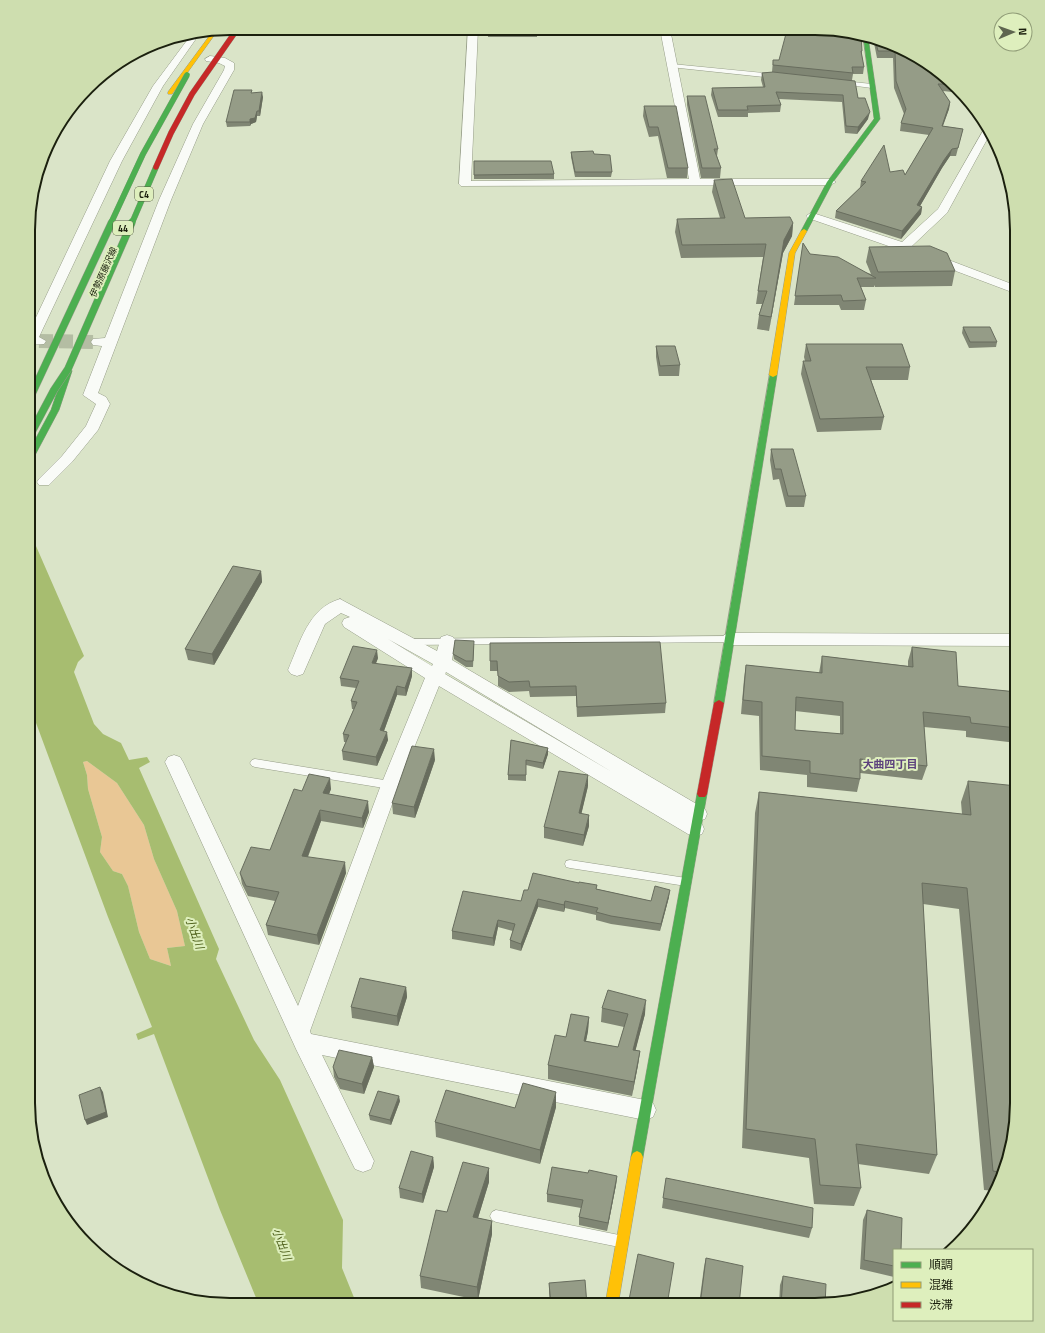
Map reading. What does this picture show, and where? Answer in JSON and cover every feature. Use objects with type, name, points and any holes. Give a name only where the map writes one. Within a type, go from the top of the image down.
[{"type":"main road","name":"C4","points":[[35,387],[140,158],[162,116],[186,76],[217,35]]},
{"type":"main road","name":"伊勢原藤沢線","points":[[35,425],[166,130],[189,90],[228,35]]},
{"type":"main road","name":"C4","points":[[35,448],[55,410],[68,369],[171,133],[192,94],[233,35]]},
{"type":"main road","name":"伊勢原藤沢線","points":[[35,368],[137,150],[171,90],[212,36]]},
{"type":"main road","points":[[612,1298],[730,639],[764,436],[792,253],[830,182],[878,119],[866,42]]},
{"type":"main road","name":"C4","points":[[35,426],[54,390],[68,369]]},
{"type":"street","points":[[473,35],[465,184],[830,182]]},
{"type":"street","points":[[666,35],[695,182]]},
{"type":"street","points":[[35,333],[116,161],[158,86],[192,39]]},
{"type":"street","points":[[44,482],[67,459],[93,427],[103,404],[101,400],[90,395],[104,342],[198,124],[230,70],[230,64],[225,61],[210,59]]},
{"type":"street","points":[[904,247],[943,211],[985,134]]},
{"type":"street","points":[[812,216],[904,247],[1010,287]]},
{"type":"street","points":[[297,670],[318,621],[340,605],[407,642],[439,669]]},
{"type":"street","points":[[331,611],[439,669],[697,822]]},
{"type":"street","points":[[730,639],[1010,640]]},
{"type":"street","points":[[302,1037],[390,785],[439,669],[448,641]]},
{"type":"street","points":[[174,762],[302,1037],[362,1161]]},
{"type":"street","points":[[302,1037],[645,1110]]},
{"type":"lane","points":[[672,66],[780,77]]},
{"type":"lane","points":[[834,82],[872,86]]},
{"type":"lane","points":[[407,642],[730,639]]},
{"type":"lane","points":[[256,763],[390,785]]},
{"type":"lane","points":[[570,864],[686,882]]},
{"type":"lane","points":[[496,1216],[622,1241]]},
{"type":"shaded area","points":[[87,761],[117,783],[144,825],[154,859],[177,911],[185,946],[167,948],[171,966],[150,959],[139,932],[128,886],[122,874],[113,871],[100,852],[102,837],[88,789],[87,775],[83,762]]},
{"type":"water","name":"小出川","points":[[35,544],[84,656],[78,662],[74,672],[94,724],[103,734],[121,743],[129,760],[147,757],[150,762],[139,768],[219,949],[216,959],[254,1040],[280,1080],[343,1220],[342,1268],[354,1298],[256,1298],[220,1210],[154,1034],[138,1040],[136,1034],[152,1027],[108,917],[35,720]],"holes":[[[87,761],[117,783],[144,825],[154,859],[177,911],[185,946],[167,948],[171,966],[150,959],[139,932],[128,886],[122,874],[113,871],[100,852],[102,837],[88,789],[87,775],[83,762]]]},
{"type":"building","points":[[786,35],[828,35],[861,41],[861,51],[864,67],[852,67],[853,73],[773,65],[773,60],[779,60]]},
{"type":"building","points":[[876,45],[892,51],[878,51]]},
{"type":"building","points":[[895,52],[912,61],[945,84],[938,84],[950,102],[942,126],[963,129],[958,148],[952,149],[944,160],[917,205],[922,207],[902,231],[836,211],[866,182],[861,181],[884,145],[890,172],[903,170],[905,175],[933,128],[901,123],[906,109],[896,81]]},
{"type":"building","points":[[773,72],[855,81],[858,98],[865,98],[870,112],[858,127],[846,126],[843,95],[776,92],[781,105],[747,106],[748,110],[718,110],[712,88],[765,87],[762,73]]},
{"type":"building","points":[[234,90],[252,90],[251,93],[262,92],[259,111],[257,111],[255,118],[250,119],[250,122],[226,122]]},
{"type":"building","points":[[687,96],[705,96],[718,149],[714,149],[721,168],[702,168]]},
{"type":"building","points":[[644,106],[676,106],[688,168],[668,168],[658,127],[649,127]]},
{"type":"building","points":[[593,151],[594,154],[610,155],[612,172],[575,172],[571,152]]},
{"type":"building","points":[[474,161],[551,161],[554,174],[474,175]]},
{"type":"building","points":[[732,179],[745,218],[790,217],[793,223],[784,240],[771,317],[759,315],[767,291],[758,291],[766,244],[682,245],[677,219],[725,218],[714,180]]},
{"type":"building","points":[[803,243],[810,254],[838,257],[876,278],[857,278],[866,300],[843,301],[841,295],[795,296]]},
{"type":"building","points":[[930,246],[947,253],[955,271],[878,272],[869,247]]},
{"type":"building","points":[[963,327],[990,327],[997,342],[970,342]]},
{"type":"building","points":[[806,344],[902,344],[910,367],[866,367],[884,417],[820,419],[803,361],[811,361]]},
{"type":"building","points":[[656,346],[675,346],[680,365],[660,366]]},
{"type":"building","points":[[771,449],[793,449],[806,496],[788,496],[781,469],[775,469]]},
{"type":"building","points":[[233,566],[261,571],[212,654],[185,649]]},
{"type":"building","points":[[455,640],[474,641],[473,661],[466,661],[453,654]]},
{"type":"building","points":[[660,642],[666,703],[577,707],[576,686],[530,687],[529,681],[509,682],[498,676],[497,661],[490,661],[490,643]]},
{"type":"building","points":[[353,646],[377,650],[372,663],[412,668],[405,688],[397,686],[380,730],[387,732],[376,757],[342,751],[349,735],[343,734],[357,702],[351,701],[359,681],[340,678]]},
{"type":"building","points":[[912,647],[956,652],[958,686],[1010,691],[1010,727],[971,723],[970,717],[923,712],[927,766],[860,759],[860,779],[810,773],[810,761],[762,756],[762,702],[743,700],[746,665],[822,673],[822,656],[913,667]],"holes":[[[796,697],[843,702],[843,734],[795,730]]]},
{"type":"building","points":[[511,740],[548,748],[543,763],[526,760],[526,775],[508,775]]},
{"type":"building","points":[[412,746],[434,749],[414,807],[392,803]]},
{"type":"building","points":[[559,771],[588,775],[579,813],[589,815],[584,835],[544,827]]},
{"type":"building","points":[[309,774],[330,778],[323,793],[368,801],[362,818],[320,810],[302,856],[345,862],[317,935],[266,925],[279,892],[246,886],[240,873],[251,847],[270,850],[294,789],[302,791]]},
{"type":"building","points":[[968,781],[1010,785],[1010,1116],[1000,1166],[998,1172],[993,1171],[967,888],[922,883],[937,1155],[856,1144],[861,1188],[820,1185],[815,1139],[746,1129],[759,792],[971,815]]},
{"type":"building","points":[[533,873],[579,883],[597,885],[596,889],[651,901],[655,886],[670,890],[661,924],[611,916],[596,912],[598,908],[565,901],[564,905],[538,899],[521,944],[510,940],[515,924],[498,920],[493,938],[452,931],[463,891],[521,901],[524,890],[528,890]]},
{"type":"building","points":[[360,978],[406,987],[397,1016],[351,1007]]},
{"type":"building","points":[[608,990],[646,1000],[633,1050],[640,1051],[634,1082],[548,1065],[555,1035],[566,1037],[571,1014],[589,1017],[584,1041],[618,1047],[628,1014],[602,1008]]},
{"type":"building","points":[[339,1050],[372,1057],[362,1084],[338,1078],[333,1067]]},
{"type":"building","points":[[523,1083],[556,1092],[540,1150],[435,1122],[446,1090],[515,1108]]},
{"type":"building","points":[[100,1087],[106,1112],[85,1120],[79,1095]]},
{"type":"building","points":[[378,1091],[399,1096],[390,1120],[369,1115]]},
{"type":"building","points":[[411,1151],[433,1157],[422,1194],[399,1188]]},
{"type":"building","points":[[463,1162],[489,1168],[473,1217],[492,1221],[477,1287],[420,1276],[436,1210],[447,1212]]},
{"type":"building","points":[[552,1167],[588,1173],[589,1170],[617,1176],[608,1223],[579,1217],[583,1200],[547,1194]]},
{"type":"building","points":[[666,1178],[813,1208],[812,1228],[663,1198]]},
{"type":"building","points":[[867,1210],[902,1218],[901,1249],[893,1249],[893,1266],[864,1260]]},
{"type":"building","points":[[638,1254],[674,1263],[668,1298],[629,1298]]},
{"type":"building","points":[[706,1258],[743,1266],[740,1298],[701,1298]]},
{"type":"building","points":[[783,1276],[826,1284],[825,1298],[781,1298]]},
{"type":"building","points":[[585,1280],[586,1298],[550,1298],[549,1283]]},
{"type":"tunnel","points":[[39,341],[98,342]]},
{"type":"traffic: fast","points":[[804,231],[830,182],[877,119],[866,42]]},
{"type":"traffic: fast","points":[[35,388],[143,154],[187,75]]},
{"type":"traffic: fast","points":[[35,426],[54,390],[68,369],[156,167]]},
{"type":"traffic: fast","points":[[35,448],[55,410],[68,371]]},
{"type":"traffic: fast","points":[[719,703],[773,375]]},
{"type":"traffic: fast","points":[[637,1157],[702,794]]},
{"type":"traffic: slow","points":[[170,93],[212,36]]},
{"type":"traffic: slow","points":[[773,375],[792,253],[804,231]]},
{"type":"traffic: slow","points":[[612,1298],[637,1157]]},
{"type":"traffic: jam","points":[[156,167],[171,133],[192,94],[233,35]]},
{"type":"traffic: jam","points":[[702,794],[719,703]]},
{"type":"district","name":"大曲四丁目","points":[[890,764]]}]
